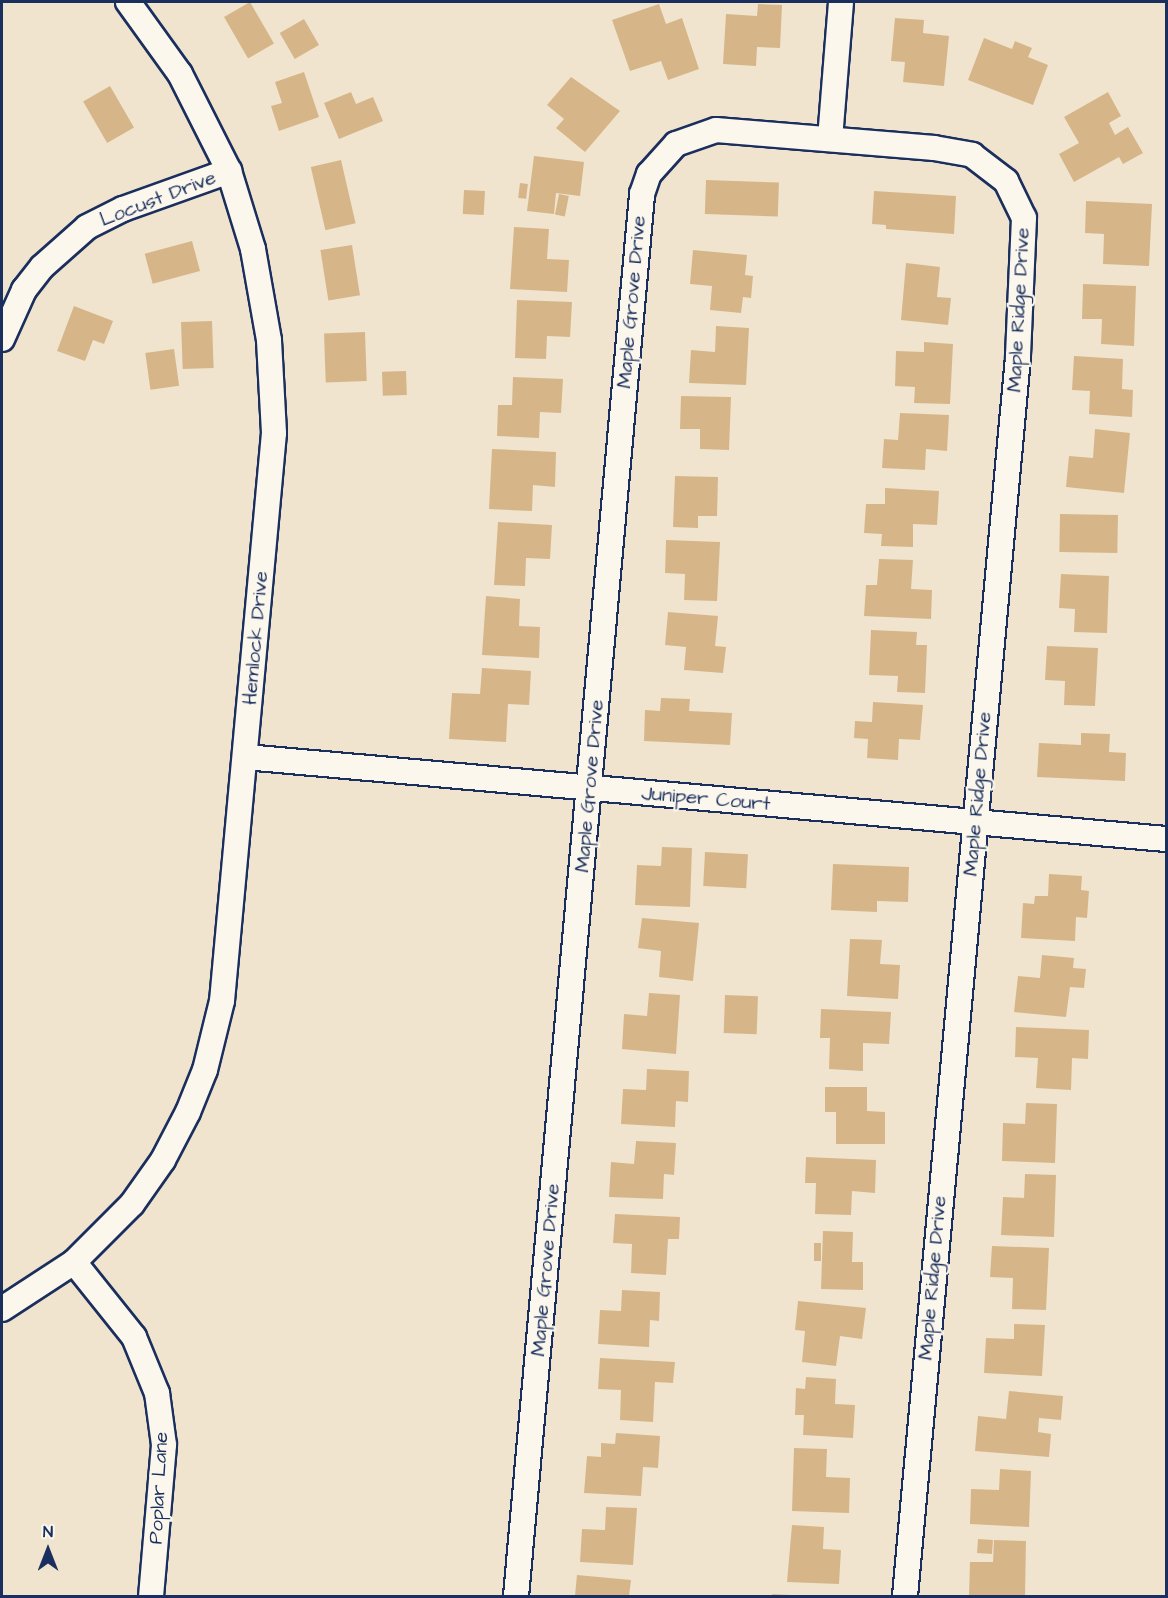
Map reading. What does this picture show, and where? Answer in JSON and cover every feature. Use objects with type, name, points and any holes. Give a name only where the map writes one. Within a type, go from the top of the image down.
[{"type":"street","name":"Hemlock Drive","points":[[2,1309],[74,1262],[132,1204],[163,1160],[205,1070],[222,1001],[274,433],[270,350],[261,288],[229,171],[180,74],[128,2]]},
{"type":"street","points":[[830,139],[841,2]]},
{"type":"street","name":"Maple Grove Drive","points":[[516,1596],[642,194],[649,174],[676,144],[716,130],[830,139]]},
{"type":"street","name":"Maple Ridge Drive","points":[[830,139],[934,148],[972,155],[1006,181],[1024,218],[1018,357],[905,1596]]},
{"type":"street","name":"Locust Drive","points":[[2,339],[24,290],[36,274],[63,245],[87,227],[123,209],[229,171]]},
{"type":"street","name":"Juniper Court","points":[[245,757],[1167,839]]},
{"type":"street","name":"Poplar Lane","points":[[74,1262],[134,1337],[157,1393],[164,1445],[152,1596]]},
{"type":"building","points":[[250,2],[274,44],[248,59],[224,17]]},
{"type":"building","points":[[659,4],[666,24],[682,18],[699,69],[668,80],[661,61],[630,71],[612,20]]},
{"type":"building","points":[[758,4],[782,5],[780,48],[757,47],[756,66],[723,64],[726,14],[757,16]]},
{"type":"building","points":[[895,18],[924,20],[923,33],[949,36],[944,86],[903,82],[905,62],[891,61]]},
{"type":"building","points":[[304,19],[319,45],[295,59],[280,33]]},
{"type":"building","points":[[984,38],[1012,49],[1015,41],[1032,48],[1028,57],[1048,65],[1033,105],[968,80]]},
{"type":"building","points":[[304,72],[319,117],[279,131],[271,106],[282,103],[275,82]]},
{"type":"building","points":[[571,77],[620,111],[585,152],[556,128],[564,119],[547,105]]},
{"type":"building","points":[[110,86],[134,128],[107,143],[83,102]]},
{"type":"building","points":[[351,92],[356,104],[373,97],[383,121],[339,139],[324,103]]},
{"type":"building","points":[[1108,92],[1121,116],[1109,123],[1115,135],[1128,127],[1143,153],[1123,164],[1119,157],[1074,182],[1059,154],[1079,143],[1064,117]]},
{"type":"building","points":[[534,156],[584,162],[580,196],[556,193],[554,214],[527,211]]},
{"type":"building","points":[[341,160],[356,223],[325,230],[311,167]]},
{"type":"building","points":[[706,180],[779,183],[778,217],[705,214]]},
{"type":"building","points":[[520,183],[528,184],[526,199],[518,198]]},
{"type":"building","points":[[464,190],[485,191],[484,215],[463,214]]},
{"type":"building","points":[[874,191],[956,196],[954,234],[886,229],[886,225],[872,224]]},
{"type":"building","points":[[559,194],[569,196],[565,217],[555,215]]},
{"type":"building","points":[[1086,201],[1152,204],[1149,266],[1103,264],[1104,234],[1085,233]]},
{"type":"building","points":[[514,227],[549,229],[547,259],[569,260],[567,292],[510,289]]},
{"type":"building","points":[[192,241],[200,271],[153,284],[145,254]]},
{"type":"building","points":[[352,245],[360,295],[328,300],[320,250]]},
{"type":"building","points":[[693,250],[747,255],[745,275],[753,276],[751,298],[743,297],[741,313],[710,310],[712,286],[690,284]]},
{"type":"building","points":[[906,263],[940,267],[937,297],[951,298],[948,325],[901,320]]},
{"type":"building","points":[[1083,284],[1136,286],[1134,346],[1101,344],[1102,319],[1082,319]]},
{"type":"building","points":[[517,300],[572,302],[570,337],[547,336],[546,359],[515,358]]},
{"type":"building","points":[[74,306],[113,321],[104,344],[93,340],[85,361],[57,351]]},
{"type":"building","points":[[212,321],[214,368],[183,369],[181,322]]},
{"type":"building","points":[[716,326],[749,328],[746,385],[689,383],[691,350],[715,352]]},
{"type":"building","points":[[365,332],[367,381],[326,382],[324,333]]},
{"type":"building","points":[[924,342],[953,344],[950,404],[914,403],[915,387],[895,386],[896,351],[924,352]]},
{"type":"building","points":[[174,349],[179,386],[150,390],[145,353]]},
{"type":"building","points":[[1074,356],[1123,359],[1122,389],[1133,390],[1132,417],[1089,414],[1090,391],[1072,390]]},
{"type":"building","points":[[406,371],[407,395],[383,396],[382,372]]},
{"type":"building","points":[[513,377],[563,379],[561,413],[540,412],[539,438],[497,436],[498,405],[512,405]]},
{"type":"building","points":[[681,396],[731,397],[729,450],[700,449],[700,429],[680,429]]},
{"type":"building","points":[[900,413],[949,415],[947,451],[926,449],[925,470],[882,468],[884,439],[898,440]]},
{"type":"building","points":[[1095,429],[1130,433],[1124,493],[1066,487],[1069,456],[1093,458]]},
{"type":"building","points":[[492,449],[556,452],[555,487],[533,485],[532,511],[489,509]]},
{"type":"building","points":[[675,476],[718,477],[717,516],[698,516],[698,528],[673,527]]},
{"type":"building","points":[[885,488],[939,491],[937,525],[913,524],[913,547],[881,546],[882,534],[864,533],[866,504],[885,504]]},
{"type":"building","points":[[1060,514],[1118,515],[1117,553],[1059,552]]},
{"type":"building","points":[[498,522],[552,525],[550,559],[526,558],[525,586],[494,585]]},
{"type":"building","points":[[666,540],[720,542],[717,601],[684,600],[685,574],[665,573]]},
{"type":"building","points":[[879,559],[913,560],[911,589],[932,590],[931,619],[864,616],[866,585],[877,585]]},
{"type":"building","points":[[1061,574],[1109,576],[1107,633],[1074,632],[1075,609],[1059,608]]},
{"type":"building","points":[[486,596],[520,599],[519,626],[540,627],[539,658],[482,655]]},
{"type":"building","points":[[668,612],[718,616],[715,646],[726,647],[723,673],[684,670],[686,647],[665,645]]},
{"type":"building","points":[[871,630],[917,632],[916,645],[927,645],[925,693],[897,692],[898,676],[869,675]]},
{"type":"building","points":[[1047,646],[1098,648],[1095,706],[1064,705],[1065,681],[1045,680]]},
{"type":"building","points":[[482,668],[531,671],[529,705],[508,704],[506,742],[449,739],[452,693],[480,694]]},
{"type":"building","points":[[661,698],[690,699],[689,711],[732,713],[730,745],[644,741],[645,710],[660,711]]},
{"type":"building","points":[[873,702],[923,705],[920,740],[899,739],[898,760],[867,758],[868,739],[854,738],[855,721],[872,722]]},
{"type":"building","points":[[1081,733],[1110,734],[1109,752],[1126,753],[1125,781],[1037,777],[1039,743],[1081,745]]},
{"type":"building","points":[[662,847],[692,848],[690,907],[635,905],[637,865],[661,866]]},
{"type":"building","points":[[705,852],[748,854],[746,888],[703,886]]},
{"type":"building","points":[[833,864],[909,867],[908,902],[877,901],[877,912],[831,910]]},
{"type":"building","points":[[1049,874],[1082,876],[1081,890],[1089,891],[1087,918],[1076,917],[1075,941],[1021,938],[1023,903],[1034,904],[1035,896],[1048,896]]},
{"type":"building","points":[[642,918],[699,923],[693,981],[659,977],[661,951],[638,948]]},
{"type":"building","points":[[850,939],[882,940],[880,964],[900,965],[898,999],[847,996]]},
{"type":"building","points":[[1042,955],[1074,958],[1073,968],[1086,969],[1084,988],[1070,987],[1066,1017],[1014,1012],[1018,976],[1040,978]]},
{"type":"building","points":[[649,993],[680,995],[676,1054],[622,1049],[624,1014],[647,1016]]},
{"type":"building","points":[[725,995],[758,996],[757,1034],[724,1033]]},
{"type":"building","points":[[821,1009],[891,1012],[889,1044],[863,1043],[863,1071],[829,1069],[830,1038],[820,1038]]},
{"type":"building","points":[[1016,1027],[1089,1030],[1088,1059],[1072,1058],[1071,1090],[1036,1088],[1038,1058],[1015,1057]]},
{"type":"building","points":[[647,1069],[689,1071],[688,1102],[676,1101],[675,1127],[621,1124],[623,1089],[646,1090]]},
{"type":"building","points":[[825,1087],[867,1087],[867,1111],[885,1112],[885,1144],[836,1144],[836,1112],[825,1112]]},
{"type":"building","points":[[1026,1103],[1057,1104],[1055,1163],[1002,1161],[1003,1123],[1025,1124]]},
{"type":"building","points":[[636,1141],[676,1143],[674,1175],[664,1174],[663,1199],[609,1197],[611,1162],[634,1164]]},
{"type":"building","points":[[806,1157],[876,1160],[875,1193],[852,1191],[851,1215],[815,1214],[816,1183],[805,1183]]},
{"type":"building","points":[[1025,1174],[1056,1175],[1054,1237],[1001,1235],[1003,1197],[1024,1198]]},
{"type":"building","points":[[615,1214],[680,1217],[679,1239],[668,1239],[666,1275],[631,1273],[632,1244],[613,1243]]},
{"type":"building","points":[[823,1231],[853,1232],[852,1262],[863,1262],[863,1290],[821,1289]]},
{"type":"building","points":[[814,1243],[821,1243],[821,1261],[814,1261]]},
{"type":"building","points":[[992,1246],[1049,1248],[1046,1310],[1012,1309],[1013,1278],[990,1277]]},
{"type":"building","points":[[622,1290],[660,1292],[659,1321],[650,1320],[649,1347],[598,1344],[600,1310],[621,1311]]},
{"type":"building","points":[[798,1301],[866,1308],[862,1339],[840,1336],[836,1366],[802,1362],[805,1331],[795,1330]]},
{"type":"building","points":[[1014,1324],[1045,1325],[1042,1376],[984,1373],[986,1338],[1014,1339]]},
{"type":"building","points":[[600,1358],[675,1362],[673,1383],[655,1382],[653,1422],[620,1420],[621,1390],[598,1389]]},
{"type":"building","points":[[806,1377],[836,1379],[835,1404],[855,1405],[853,1438],[803,1435],[804,1415],[795,1415],[796,1388],[805,1389]]},
{"type":"building","points":[[1009,1391],[1063,1396],[1061,1420],[1039,1418],[1038,1432],[1051,1434],[1049,1457],[975,1451],[978,1416],[1006,1419]]},
{"type":"building","points":[[616,1433],[660,1436],[658,1468],[643,1467],[641,1496],[584,1493],[587,1456],[601,1457],[601,1443],[615,1444]]},
{"type":"building","points":[[794,1448],[827,1449],[826,1477],[850,1478],[849,1513],[792,1511]]},
{"type":"building","points":[[1000,1469],[1031,1471],[1029,1527],[970,1524],[971,1489],[999,1490]]},
{"type":"building","points":[[606,1507],[637,1508],[633,1565],[580,1562],[582,1529],[605,1530]]},
{"type":"building","points":[[792,1525],[824,1527],[823,1549],[841,1550],[839,1584],[787,1582]]},
{"type":"building","points":[[978,1539],[993,1540],[992,1554],[977,1553]]},
{"type":"building","points":[[994,1540],[1026,1541],[1025,1596],[969,1596],[970,1562],[993,1562]]},
{"type":"building","points":[[577,1575],[631,1580],[629,1596],[575,1596]]},
{"type":"building","points":[[772,1594],[791,1595],[791,1596],[772,1596]]}]
